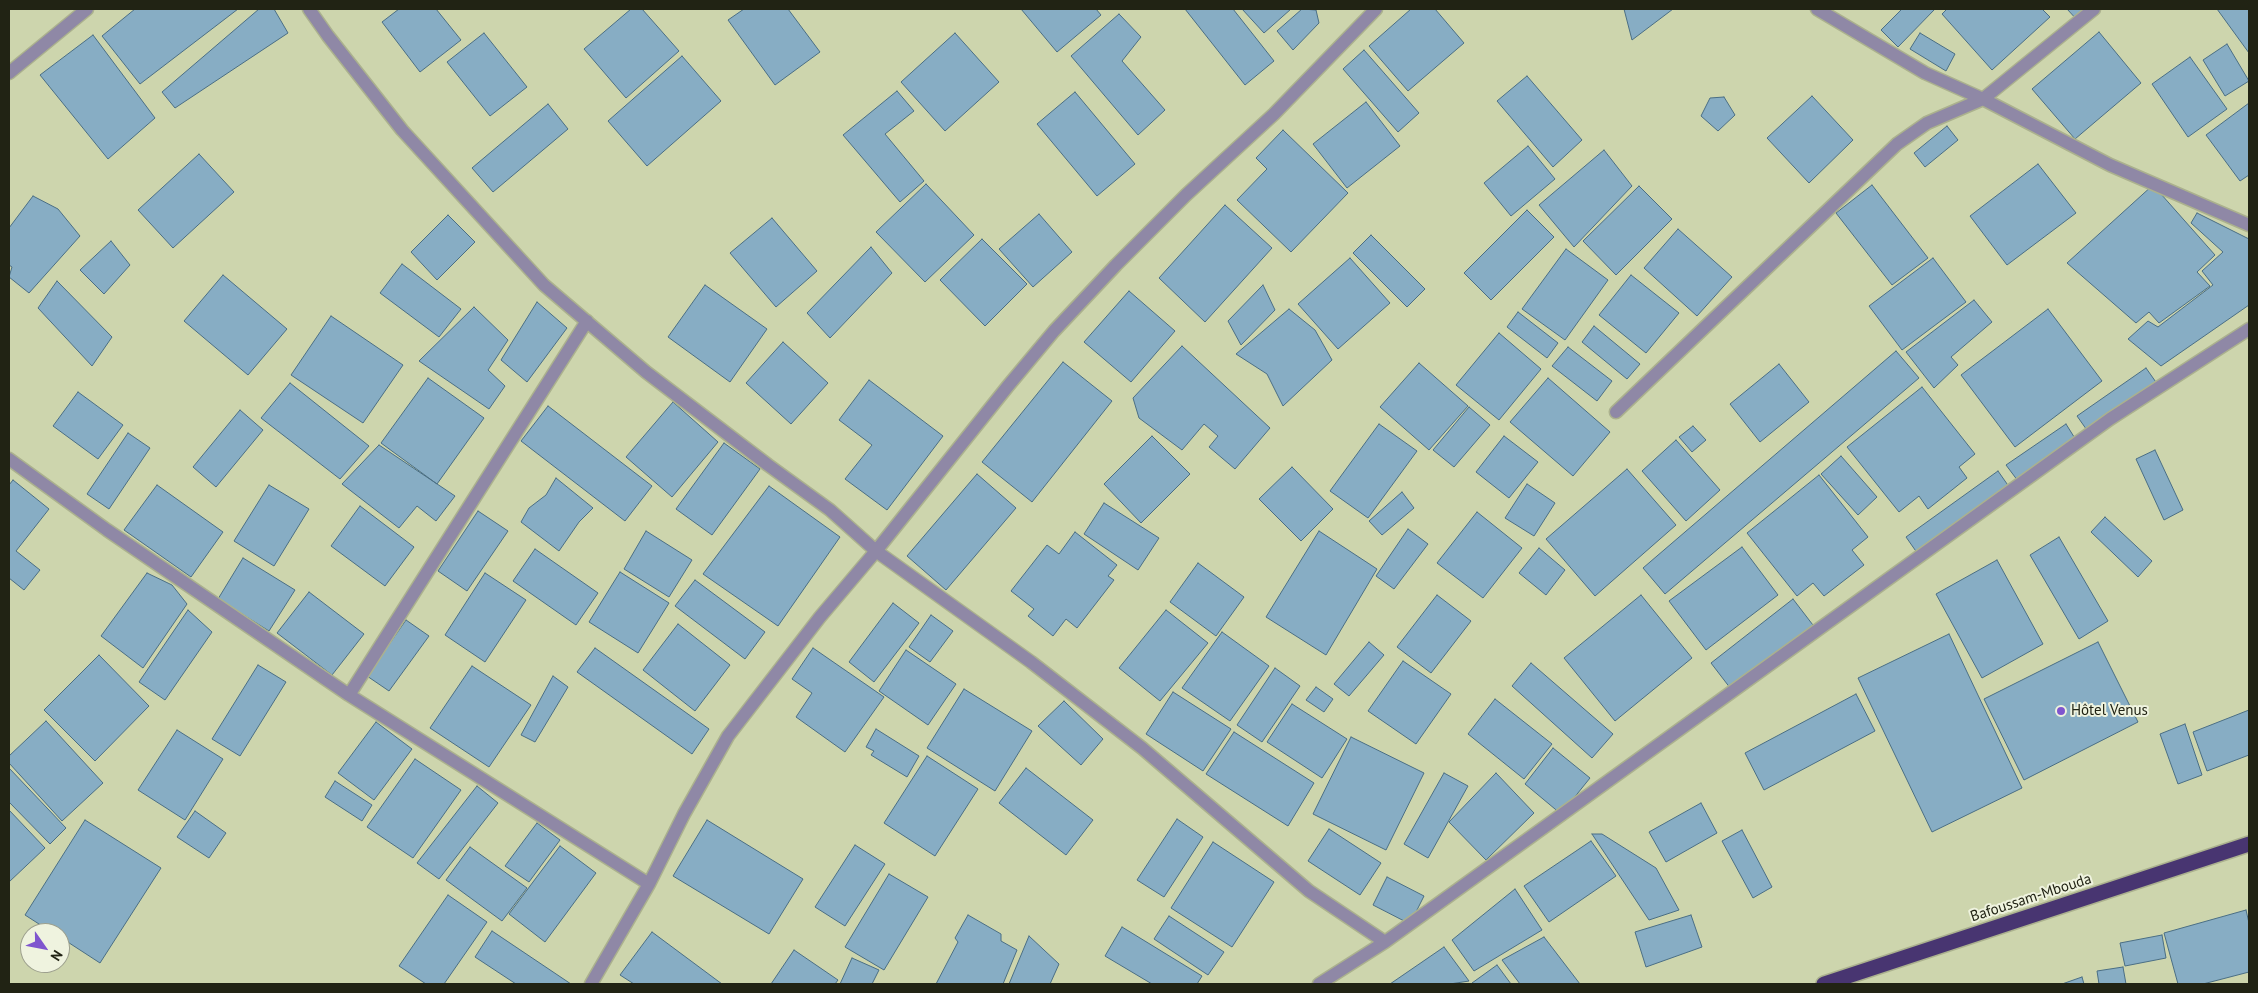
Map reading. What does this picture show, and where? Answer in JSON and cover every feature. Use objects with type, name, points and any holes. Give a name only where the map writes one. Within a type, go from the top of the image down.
[{"type":"highway","name":"Bafoussam-Mbouda","points":[[1824,984],[2249,844]]},
{"type":"street","points":[[9,73],[87,9]]},
{"type":"street","points":[[309,9],[402,130],[544,284],[646,372],[830,510],[876,551],[1031,662],[1142,748],[1309,891],[1384,942]]},
{"type":"street","points":[[591,984],[650,884],[684,814],[728,736],[820,618],[1054,331],[1186,195],[1274,114],[1376,9]]},
{"type":"street","points":[[1817,9],[1925,73],[1983,99],[2110,165],[2249,224]]},
{"type":"street","points":[[1616,412],[1897,144],[1927,123],[1983,99],[2094,9]]},
{"type":"street","points":[[349,695],[587,321]]},
{"type":"street","points":[[1319,984],[1384,942],[2110,419],[2249,329]]},
{"type":"street","points":[[9,459],[107,530],[349,695],[650,884]]},
{"type":"building","points":[[135,9],[238,9],[140,84],[102,36]]},
{"type":"building","points":[[259,9],[274,9],[288,33],[175,108],[162,92]]},
{"type":"building","points":[[399,9],[436,9],[461,40],[420,72],[382,22]]},
{"type":"building","points":[[631,9],[642,9],[679,51],[626,98],[584,49]]},
{"type":"building","points":[[744,9],[788,9],[820,52],[775,85],[728,20]]},
{"type":"building","points":[[1021,9],[1096,9],[1101,15],[1057,52]]},
{"type":"building","points":[[1185,9],[1233,9],[1274,61],[1245,85]]},
{"type":"building","points":[[1242,9],[1291,9],[1264,33]]},
{"type":"building","points":[[1302,9],[1316,10],[1319,23],[1293,50],[1277,31]]},
{"type":"building","points":[[1411,9],[1435,9],[1464,43],[1408,91],[1369,46]]},
{"type":"building","points":[[1624,9],[1673,9],[1632,40]]},
{"type":"building","points":[[1902,9],[1935,9],[1898,47],[1881,30]]},
{"type":"building","points":[[1947,9],[2042,9],[2050,17],[1992,70],[1942,14]]},
{"type":"building","points":[[2067,9],[2094,9],[2079,22]]},
{"type":"building","points":[[2217,9],[2249,9],[2249,53]]},
{"type":"building","points":[[1119,14],[1141,37],[1122,61],[1165,110],[1138,135],[1071,56]]},
{"type":"building","points":[[2099,32],[2141,83],[2075,139],[2032,89]]},
{"type":"building","points":[[484,33],[527,87],[490,116],[447,62]]},
{"type":"building","points":[[955,33],[999,82],[945,131],[901,82]]},
{"type":"building","points":[[1920,33],[1955,54],[1946,71],[1910,49]]},
{"type":"building","points":[[93,35],[155,118],[108,159],[40,75]]},
{"type":"building","points":[[2227,44],[2249,81],[2225,96],[2203,60]]},
{"type":"building","points":[[1364,50],[1419,113],[1398,132],[1343,69]]},
{"type":"building","points":[[682,56],[721,101],[647,166],[608,121]]},
{"type":"building","points":[[2190,57],[2227,109],[2188,137],[2152,84]]},
{"type":"building","points":[[1527,76],[1582,140],[1553,167],[1497,101]]},
{"type":"building","points":[[897,91],[914,111],[885,134],[924,181],[900,202],[843,135]]},
{"type":"building","points":[[1075,92],[1135,164],[1097,196],[1037,124]]},
{"type":"building","points":[[1812,96],[1853,140],[1809,183],[1767,138]]},
{"type":"building","points":[[1724,97],[1735,115],[1718,131],[1701,116],[1710,98]]},
{"type":"building","points":[[1366,102],[1400,146],[1347,188],[1313,144]]},
{"type":"building","points":[[2249,103],[2249,175],[2240,181],[2206,135]]},
{"type":"building","points":[[548,104],[568,129],[493,192],[472,168]]},
{"type":"building","points":[[1947,126],[1958,140],[1925,167],[1914,153]]},
{"type":"building","points":[[1283,130],[1348,193],[1291,252],[1237,200],[1267,169],[1256,158]]},
{"type":"building","points":[[1528,146],[1555,179],[1511,216],[1484,183]]},
{"type":"building","points":[[1604,150],[1632,186],[1574,247],[1539,205]]},
{"type":"building","points":[[199,154],[234,192],[173,248],[138,210]]},
{"type":"building","points":[[2038,164],[2076,213],[2007,265],[1970,216]]},
{"type":"building","points":[[926,184],[974,235],[925,282],[876,232]]},
{"type":"building","points":[[1872,185],[1928,258],[1892,285],[1836,213]]},
{"type":"building","points":[[2153,185],[2215,255],[2197,272],[2210,286],[2159,323],[2149,312],[2136,323],[2067,263]]},
{"type":"building","points":[[1639,186],[1672,219],[1616,275],[1583,241]]},
{"type":"building","points":[[33,196],[58,209],[80,236],[29,293],[9,277],[12,267],[9,265],[9,228]]},
{"type":"building","points":[[1225,205],[1272,248],[1205,322],[1159,278]]},
{"type":"building","points":[[1527,210],[1554,237],[1491,300],[1464,273]]},
{"type":"building","points":[[2197,213],[2249,239],[2249,305],[2161,366],[2128,339],[2148,321],[2158,327],[2213,285],[2202,271],[2223,252],[2191,223]]},
{"type":"building","points":[[1039,214],[1072,252],[1033,287],[999,249]]},
{"type":"building","points":[[448,215],[475,242],[437,280],[411,252]]},
{"type":"building","points":[[772,218],[817,271],[776,307],[730,253]]},
{"type":"building","points":[[1678,229],[1732,277],[1697,316],[1644,268]]},
{"type":"building","points":[[1371,235],[1425,289],[1407,307],[1353,253]]},
{"type":"building","points":[[982,239],[1027,284],[985,326],[940,280]]},
{"type":"building","points":[[111,241],[130,265],[104,294],[80,270]]},
{"type":"building","points":[[871,247],[892,273],[830,338],[807,313]]},
{"type":"building","points":[[1566,249],[1608,280],[1565,340],[1522,309]]},
{"type":"building","points":[[1350,258],[1390,303],[1338,349],[1298,304]]},
{"type":"building","points":[[1933,258],[1966,302],[1902,350],[1869,306]]},
{"type":"building","points":[[402,264],[461,309],[439,337],[380,293]]},
{"type":"building","points":[[223,275],[287,329],[248,375],[184,321]]},
{"type":"building","points":[[1631,275],[1679,313],[1646,353],[1599,315]]},
{"type":"building","points":[[57,281],[112,337],[92,366],[38,308]]},
{"type":"building","points":[[705,285],[767,329],[730,382],[668,337]]},
{"type":"building","points":[[1263,285],[1275,310],[1241,345],[1228,321]]},
{"type":"building","points":[[1129,291],[1175,331],[1131,382],[1084,342]]},
{"type":"building","points":[[1974,300],[1992,322],[1951,357],[1958,365],[1934,388],[1906,352]]},
{"type":"building","points":[[537,302],[567,328],[527,382],[501,360]]},
{"type":"building","points":[[474,307],[508,340],[488,370],[505,386],[489,409],[419,361]]},
{"type":"building","points":[[1289,309],[1315,330],[1332,360],[1283,406],[1267,374],[1236,354]]},
{"type":"building","points":[[2048,309],[2102,381],[2015,447],[1961,375]]},
{"type":"building","points":[[1518,312],[1558,343],[1547,358],[1507,327]]},
{"type":"building","points":[[331,316],[403,365],[363,423],[291,375]]},
{"type":"building","points":[[1594,326],[1640,364],[1627,379],[1582,342]]},
{"type":"building","points":[[1499,333],[1541,369],[1499,420],[1456,385]]},
{"type":"building","points":[[783,342],[828,383],[791,424],[746,383]]},
{"type":"building","points":[[1182,346],[1270,428],[1235,469],[1209,447],[1218,436],[1204,424],[1182,450],[1139,418],[1133,398]]},
{"type":"building","points":[[1568,347],[1612,381],[1597,401],[1552,366]]},
{"type":"building","points":[[1896,351],[1919,378],[1665,594],[1643,568]]},
{"type":"building","points":[[1063,362],[1112,401],[1032,502],[982,462]]},
{"type":"building","points":[[1419,363],[1468,406],[1429,450],[1380,407]]},
{"type":"building","points":[[1779,364],[1809,402],[1760,442],[1730,404]]},
{"type":"building","points":[[2146,368],[2158,385],[2089,433],[2077,416]]},
{"type":"building","points":[[428,378],[484,418],[437,484],[381,443]]},
{"type":"building","points":[[1548,378],[1610,432],[1573,476],[1510,422]]},
{"type":"building","points":[[869,380],[943,436],[887,510],[845,479],[872,445],[839,420]]},
{"type":"building","points":[[290,383],[369,446],[340,479],[261,418]]},
{"type":"building","points":[[1922,387],[1975,454],[1959,467],[1967,478],[1928,509],[1919,496],[1899,512],[1847,447]]},
{"type":"building","points":[[78,392],[123,425],[98,459],[53,426]]},
{"type":"building","points":[[673,402],[718,442],[672,497],[626,457]]},
{"type":"building","points":[[548,406],[652,486],[625,521],[521,441]]},
{"type":"building","points":[[1469,407],[1490,425],[1454,467],[1433,450]]},
{"type":"building","points":[[240,410],[263,430],[216,487],[193,467]]},
{"type":"building","points":[[1379,424],[1417,451],[1368,518],[1330,491]]},
{"type":"building","points":[[2066,424],[2076,440],[2018,481],[2006,465]]},
{"type":"building","points":[[1693,426],[1706,440],[1692,452],[1679,437]]},
{"type":"building","points":[[128,433],[150,448],[109,509],[87,494]]},
{"type":"building","points":[[1152,436],[1190,474],[1141,523],[1104,484]]},
{"type":"building","points":[[1504,436],[1538,462],[1509,498],[1476,472]]},
{"type":"building","points":[[1676,440],[1720,490],[1686,521],[1642,471]]},
{"type":"building","points":[[724,443],[760,469],[712,535],[676,509]]},
{"type":"building","points":[[379,445],[455,496],[436,521],[417,506],[399,528],[342,484]]},
{"type":"building","points":[[2155,450],[2183,510],[2164,520],[2136,459]]},
{"type":"building","points":[[1841,456],[1877,497],[1858,515],[1821,474]]},
{"type":"building","points":[[1292,467],[1333,509],[1301,541],[1259,499]]},
{"type":"building","points":[[1627,469],[1676,525],[1595,596],[1546,539]]},
{"type":"building","points":[[1998,471],[2012,491],[1920,557],[1906,537]]},
{"type":"building","points":[[977,474],[1016,508],[946,590],[907,556]]},
{"type":"building","points":[[1819,475],[1868,537],[1852,550],[1864,565],[1824,596],[1813,583],[1797,596],[1747,533]]},
{"type":"building","points":[[556,478],[593,508],[579,522],[559,551],[521,522],[529,508],[546,495]]},
{"type":"building","points":[[13,480],[49,509],[16,551],[40,570],[24,590],[9,578],[9,485]]},
{"type":"building","points":[[1527,484],[1555,503],[1534,536],[1505,518]]},
{"type":"building","points":[[157,485],[223,532],[191,577],[124,530]]},
{"type":"building","points":[[269,485],[309,509],[274,566],[234,541]]},
{"type":"building","points":[[769,486],[840,537],[778,626],[703,574]]},
{"type":"building","points":[[1402,492],[1414,508],[1382,535],[1369,521]]},
{"type":"building","points":[[1104,503],[1159,538],[1138,570],[1084,534]]},
{"type":"building","points":[[360,506],[414,547],[385,586],[331,546]]},
{"type":"building","points":[[478,511],[508,531],[467,591],[438,571]]},
{"type":"building","points":[[1477,512],[1522,548],[1483,598],[1437,563]]},
{"type":"building","points":[[2105,517],[2152,561],[2138,577],[2091,532]]},
{"type":"building","points":[[1408,529],[1428,544],[1394,589],[1376,576]]},
{"type":"building","points":[[646,531],[692,560],[669,597],[624,569]]},
{"type":"building","points":[[1319,531],[1377,569],[1326,655],[1266,617]]},
{"type":"building","points":[[1075,532],[1117,565],[1108,576],[1114,580],[1077,628],[1066,619],[1053,636],[1028,616],[1034,609],[1011,591],[1047,545],[1059,554]]},
{"type":"building","points":[[2059,537],[2108,621],[2079,639],[2030,555]]},
{"type":"building","points":[[1742,547],[1778,595],[1706,650],[1669,601]]},
{"type":"building","points":[[1539,548],[1565,570],[1546,595],[1519,573]]},
{"type":"building","points":[[535,549],[598,593],[576,625],[513,581]]},
{"type":"building","points":[[243,558],[295,590],[269,631],[218,599]]},
{"type":"building","points":[[1997,560],[2043,644],[1982,678],[1936,594]]},
{"type":"building","points":[[1198,563],[1244,597],[1216,636],[1170,602]]},
{"type":"building","points":[[620,572],[669,603],[638,653],[589,622]]},
{"type":"building","points":[[147,573],[172,585],[187,604],[143,668],[101,636]]},
{"type":"building","points":[[485,573],[526,600],[485,662],[445,635]]},
{"type":"building","points":[[695,580],[765,632],[745,659],[675,606]]},
{"type":"building","points":[[309,592],[364,634],[332,675],[277,633]]},
{"type":"building","points":[[1437,595],[1471,621],[1431,673],[1397,647]]},
{"type":"building","points":[[1641,595],[1692,658],[1615,721],[1564,658]]},
{"type":"building","points":[[1793,599],[1816,629],[1734,693],[1711,663]]},
{"type":"building","points":[[893,603],[919,623],[874,682],[849,662]]},
{"type":"building","points":[[188,610],[212,632],[165,700],[139,682]]},
{"type":"building","points":[[1166,610],[1208,643],[1160,701],[1119,668]]},
{"type":"building","points":[[931,615],[953,631],[930,662],[909,647]]},
{"type":"building","points":[[406,620],[429,636],[389,691],[367,676]]},
{"type":"building","points":[[678,624],[730,665],[695,711],[643,670]]},
{"type":"building","points":[[1222,632],[1269,666],[1230,721],[1182,688]]},
{"type":"building","points":[[1949,634],[2022,788],[1932,832],[1858,678]]},
{"type":"building","points":[[1369,642],[1384,655],[1349,696],[1334,684]]},
{"type":"building","name":"Hôtel Venus","points":[[2098,642],[2138,722],[2024,780],[1984,699]]},
{"type":"building","points":[[595,648],[709,729],[692,754],[577,672]]},
{"type":"building","points":[[813,648],[884,697],[845,752],[796,717],[812,693],[792,679]]},
{"type":"building","points":[[906,650],[956,684],[928,725],[879,691]]},
{"type":"building","points":[[99,655],[149,706],[95,761],[44,710]]},
{"type":"building","points":[[1403,661],[1451,694],[1416,744],[1368,711]]},
{"type":"building","points":[[1531,663],[1613,734],[1592,758],[1512,686]]},
{"type":"building","points":[[258,665],[286,682],[240,756],[212,739]]},
{"type":"building","points":[[472,666],[531,705],[489,767],[430,728]]},
{"type":"building","points":[[1275,668],[1300,686],[1262,742],[1237,725]]},
{"type":"building","points":[[553,676],[568,687],[535,742],[521,735]]},
{"type":"building","points":[[1316,687],[1333,699],[1324,712],[1306,700]]},
{"type":"building","points":[[964,689],[1032,731],[995,791],[927,748]]},
{"type":"building","points":[[1173,692],[1231,729],[1203,771],[1146,734]]},
{"type":"building","points":[[1856,694],[1875,731],[1764,790],[1745,753]]},
{"type":"building","points":[[1495,699],[1552,744],[1524,779],[1468,734]]},
{"type":"building","points":[[1064,701],[1103,739],[1081,765],[1038,726]]},
{"type":"building","points":[[1292,704],[1347,739],[1322,778],[1267,742]]},
{"type":"building","points":[[2249,710],[2249,755],[2207,771],[2193,732]]},
{"type":"building","points":[[46,721],[103,783],[62,821],[9,763],[9,756]]},
{"type":"building","points":[[376,722],[412,749],[374,800],[338,773]]},
{"type":"building","points":[[2185,724],[2202,775],[2178,784],[2160,734]]},
{"type":"building","points":[[876,729],[919,756],[907,777],[871,755],[874,751],[866,747]]},
{"type":"building","points":[[177,730],[223,759],[185,820],[138,790]]},
{"type":"building","points":[[1234,732],[1314,783],[1288,826],[1206,774]]},
{"type":"building","points":[[1351,737],[1424,773],[1386,850],[1313,814]]},
{"type":"building","points":[[1553,748],[1590,778],[1561,814],[1525,784]]},
{"type":"building","points":[[927,756],[978,789],[935,856],[884,823]]},
{"type":"building","points":[[415,759],[461,790],[413,858],[367,827]]},
{"type":"building","points":[[9,768],[66,828],[50,844],[9,802]]},
{"type":"building","points":[[1026,768],[1093,820],[1066,855],[999,803]]},
{"type":"building","points":[[1444,773],[1468,786],[1428,858],[1404,844]]},
{"type":"building","points":[[1496,773],[1534,813],[1486,860],[1449,822]]},
{"type":"building","points":[[335,781],[372,805],[362,821],[325,797]]},
{"type":"building","points":[[477,786],[498,803],[439,879],[417,863]]},
{"type":"building","points":[[1701,803],[1717,833],[1666,862],[1649,832]]},
{"type":"building","points":[[9,810],[45,848],[9,882]]},
{"type":"building","points":[[195,811],[226,833],[209,858],[177,837]]},
{"type":"building","points":[[1177,819],[1203,837],[1164,897],[1137,880]]},
{"type":"building","points":[[85,820],[161,868],[100,963],[70,944],[70,923],[37,923],[25,915]]},
{"type":"building","points":[[707,820],[803,879],[769,934],[673,876]]},
{"type":"building","points":[[537,823],[560,840],[529,882],[505,866]]},
{"type":"building","points":[[1329,829],[1381,863],[1360,895],[1308,861]]},
{"type":"building","points":[[1742,830],[1772,887],[1753,898],[1722,841]]},
{"type":"building","points":[[1592,834],[1602,834],[1656,868],[1679,910],[1649,920]]},
{"type":"building","points":[[1591,841],[1616,876],[1549,922],[1524,886]]},
{"type":"building","points":[[1213,842],[1274,882],[1232,947],[1171,908]]},
{"type":"building","points":[[855,845],[885,864],[845,926],[815,907]]},
{"type":"building","points":[[560,846],[596,873],[545,942],[509,914]]},
{"type":"building","points":[[470,847],[527,888],[502,921],[446,880]]},
{"type":"building","points":[[889,874],[928,897],[884,970],[845,947]]},
{"type":"building","points":[[1387,877],[1424,896],[1410,924],[1373,905]]},
{"type":"building","points":[[1515,889],[1542,930],[1474,971],[1452,940]]},
{"type":"building","points":[[448,895],[487,922],[444,984],[426,984],[399,966]]},
{"type":"building","points":[[2246,910],[2249,923],[2249,972],[2203,984],[2178,984],[2164,933]]},
{"type":"building","points":[[968,915],[1001,934],[1001,941],[1017,950],[1003,984],[936,984],[958,942],[955,938]]},
{"type":"building","points":[[1691,915],[1702,947],[1646,967],[1635,932]]},
{"type":"building","points":[[1169,916],[1224,952],[1208,975],[1154,939]]},
{"type":"building","points":[[1122,927],[1202,976],[1197,984],[1152,984],[1105,956]]},
{"type":"building","points":[[492,931],[571,984],[516,984],[475,957]]},
{"type":"building","points":[[652,932],[722,984],[634,984],[620,975]]},
{"type":"building","points":[[2162,935],[2166,958],[2125,966],[2120,943]]},
{"type":"building","points":[[1029,936],[1059,964],[1050,984],[1009,984]]},
{"type":"building","points":[[1544,937],[1580,984],[1520,984],[1502,960]]},
{"type":"building","points":[[1444,947],[1469,981],[1450,984],[1390,984]]},
{"type":"building","points":[[794,950],[838,980],[835,984],[771,984]]},
{"type":"building","points":[[852,958],[879,970],[872,984],[840,984]]},
{"type":"building","points":[[1497,965],[1511,984],[1472,983]]},
{"type":"building","points":[[2123,967],[2126,984],[2099,984],[2097,971]]},
{"type":"building","points":[[2082,977],[2084,984],[2062,984]]},
{"type":"place","name":"Hôtel Venus","points":[[2061,711]]}]
